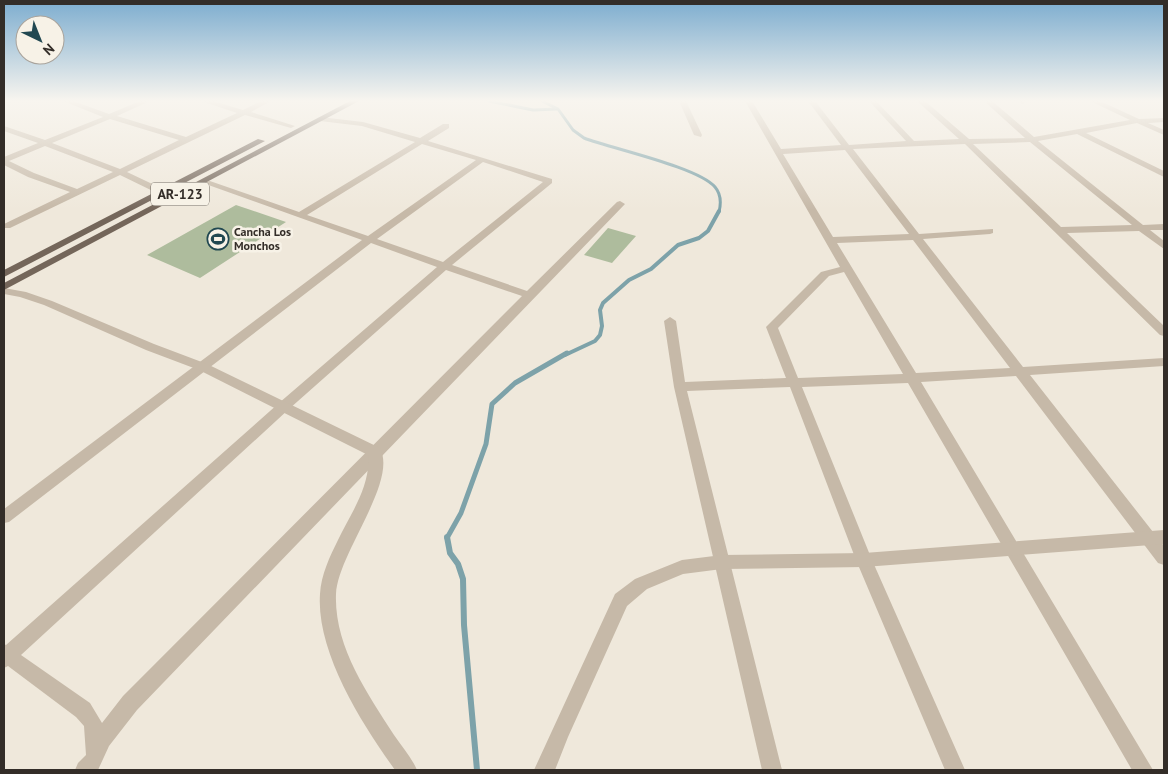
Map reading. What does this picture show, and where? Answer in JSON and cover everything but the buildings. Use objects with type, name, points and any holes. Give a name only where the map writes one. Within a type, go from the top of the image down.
[{"type":"main road","name":"AR-123","points":[[4,274],[269,137]]},
{"type":"main road","name":"AR-123","points":[[4,287],[289,137]]},
{"type":"street","points":[[27,137],[119,171],[162,192]]},
{"type":"street","points":[[4,161],[61,137]]},
{"type":"street","points":[[177,137],[186,140]]},
{"type":"street","points":[[7,226],[192,137]]},
{"type":"street","points":[[90,765],[93,723],[83,710],[5,656],[284,406],[444,266],[549,181],[407,137]]},
{"type":"street","points":[[299,216],[427,137]]},
{"type":"street","points":[[769,137],[1143,770]]},
{"type":"street","points":[[839,137],[1020,372],[1157,538],[1164,558]]},
{"type":"street","points":[[906,137],[912,143]]},
{"type":"street","points":[[961,137],[1164,332]]},
{"type":"street","points":[[1029,137],[1164,246]]},
{"type":"street","points":[[778,152],[912,143],[1032,140],[1049,137]]},
{"type":"street","points":[[1089,137],[1164,174]]},
{"type":"street","points":[[4,517],[369,240],[482,159]]},
{"type":"street","points":[[4,161],[31,176],[77,192]]},
{"type":"street","points":[[204,182],[529,295]]},
{"type":"street","points":[[90,765],[101,740],[130,703],[620,204]]},
{"type":"street","points":[[1057,230],[1164,227]]},
{"type":"street","points":[[829,240],[990,232]]},
{"type":"street","points":[[846,269],[825,274],[772,327],[864,560],[955,770]]},
{"type":"street","points":[[4,291],[22,294],[48,303],[150,347],[204,367],[375,452]]},
{"type":"street","points":[[670,321],[680,387],[772,770]]},
{"type":"street","points":[[680,387],[913,378],[1164,362]]},
{"type":"street","points":[[375,452],[377,461],[367,499],[334,568],[328,595],[330,622],[352,681],[376,725],[407,770]]},
{"type":"street","points":[[544,770],[621,600],[641,584],[682,567],[722,562],[864,560],[1157,538]]},
{"type":"green space","name":"Cancha Los Monchos","points":[[236,205],[286,222],[200,278],[147,255]]},
{"type":"green space","points":[[608,228],[636,236],[612,263],[584,255]]},
{"type":"waterway","points":[[583,137],[654,159],[691,172],[706,180],[715,187],[718,193],[720,202],[719,212]]},
{"type":"waterway","points":[[565,355],[595,341],[600,335],[602,326],[600,310],[603,303],[629,280],[651,269],[678,245],[699,238],[708,231],[719,211]]},
{"type":"waterway","points":[[447,538],[461,513],[486,444],[492,404],[515,383],[567,353]]},
{"type":"waterway","points":[[447,538],[450,553],[458,564],[463,579],[464,625],[477,770]]},
{"type":"place","name":"Cancha Los Monchos","points":[[218,239]]}]
